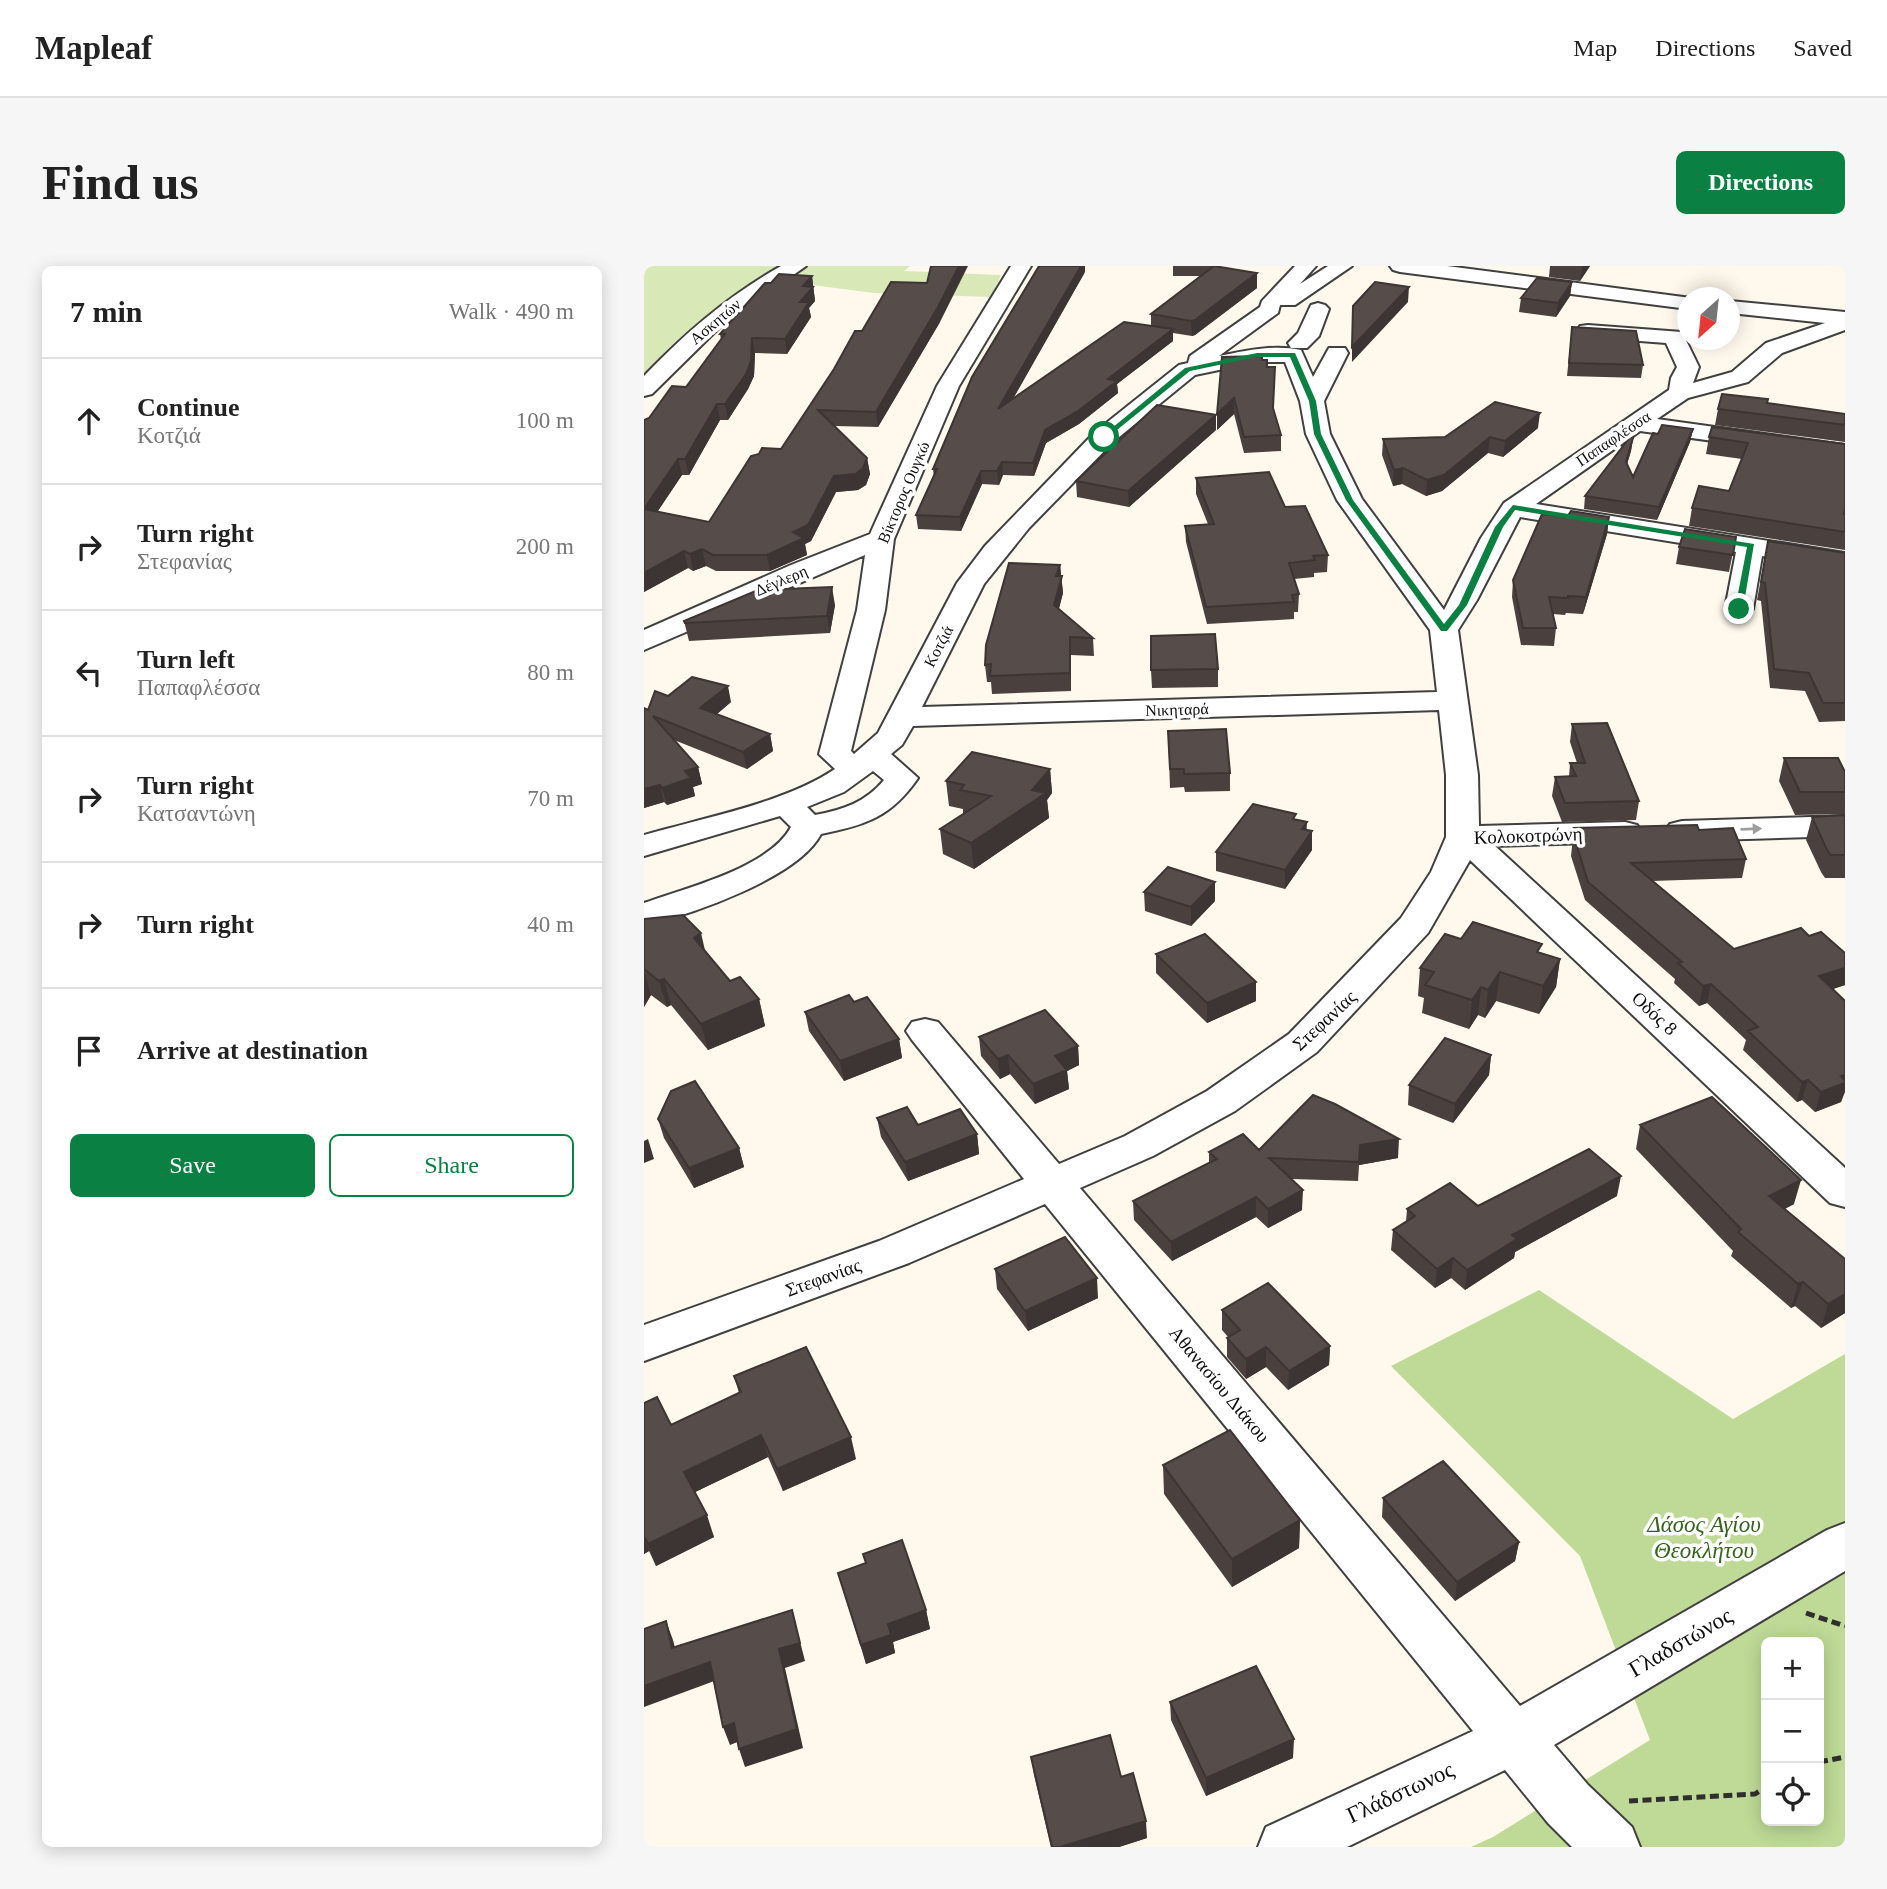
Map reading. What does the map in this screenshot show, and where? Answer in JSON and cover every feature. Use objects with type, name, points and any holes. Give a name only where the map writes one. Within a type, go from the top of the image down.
[{"type":"street","name":"Ασκητών","points":[[644,389],[705,326],[745,295],[796,266]]},
{"type":"street","name":"Βίκτορος Ουγκώ","points":[[863,762],[835,754],[871,611],[881,539],[948,386],[1021,266]]},
{"type":"street","name":"Κοτζιά","points":[[644,846],[797,815],[891,738],[971,583],[1020,522],[1104,437],[1187,370],[1271,309],[1269,305],[1306,266]]},
{"type":"street","points":[[1271,309],[1292,299],[1342,266]]},
{"type":"street","points":[[1400,266],[1449,269],[1677,301]]},
{"type":"street","points":[[1740,308],[1845,321]]},
{"type":"street","name":"Στεφανίας","points":[[644,1343],[894,1252],[1139,1146],[1220,1101],[1303,1043],[1415,925],[1448,872],[1463,837],[1462,775],[1444,630],[1350,500],[1318,434],[1312,401],[1296,349],[1271,309]]},
{"type":"street","points":[[1296,349],[1308,336],[1318,309]]},
{"type":"street","name":"Παπαφλέσσα","points":[[1444,630],[1462,605],[1499,527],[1513,508],[1680,393],[1740,377],[1774,348],[1845,321]]},
{"type":"street","points":[[1588,331],[1674,337],[1688,367],[1682,378],[1680,393]]},
{"type":"street","name":"Κοτζιά","points":[[1187,370],[1296,349]]},
{"type":"street","points":[[1312,401],[1337,353]]},
{"type":"street","points":[[1635,424],[1845,452]]},
{"type":"street","points":[[1513,508],[1845,561]]},
{"type":"street","name":"Δέγλερη","points":[[644,641],[881,539]]},
{"type":"street","points":[[1739,609],[1751,545]]},
{"type":"street","name":"Νικηταρά","points":[[901,717],[1453,701]]},
{"type":"street","points":[[644,915],[775,862],[805,838],[797,815],[862,816],[890,795],[902,778],[863,762]]},
{"type":"street","name":"Κολοκοτρώνη","points":[[1463,837],[1845,826]]},
{"type":"street","name":"Οδός 8","points":[[1463,837],[1522,888],[1845,1192]]},
{"type":"street","name":"Αθανασίου Διάκου","points":[[925,1031],[1568,1804],[1612,1847]]},
{"type":"street","name":"Γλαδστώνος","points":[[1515,1738],[1845,1545]]},
{"type":"street","name":"Γλάδστωνος","points":[[1286,1847],[1515,1738]]},
{"type":"path","points":[[1824,1761],[1845,1757]]},
{"type":"path","points":[[1568,1804],[1755,1794],[1761,1790]]},
{"type":"green space","points":[[644,266],[910,266],[904,271],[1001,275],[991,297],[874,293],[765,279],[719,307],[674,343],[644,374]]},
{"type":"green space","name":"Δάσος Αγίου Θεοκλήτου","points":[[1539,1290],[1733,1419],[1845,1354],[1845,1847],[1471,1847],[1493,1837],[1650,1740],[1580,1556],[1391,1366]]},
{"type":"building","points":[[931,266],[959,266],[876,412],[818,410],[867,458],[863,468],[856,474],[834,476],[808,525],[793,532],[804,538],[767,555],[713,555],[702,549],[690,554],[684,551],[644,573],[644,509],[709,522],[751,456],[759,454],[762,448],[781,449],[834,369],[855,331],[862,331],[891,282],[927,283]]},
{"type":"building","points":[[1039,266],[1081,266],[998,409],[1124,322],[1173,329],[1108,379],[1117,381],[1078,411],[1045,430],[1033,463],[1002,462],[997,471],[981,471],[960,517],[916,515],[937,469],[933,469],[972,377]]},
{"type":"building","points":[[1214,266],[1257,273],[1195,320],[1151,314]]},
{"type":"building","points":[[779,274],[812,276],[803,286],[813,287],[800,302],[809,302],[785,339],[752,338],[751,361],[746,374],[725,404],[717,404],[685,459],[678,459],[644,509],[644,420],[649,418],[672,386],[686,387],[725,334],[720,334],[765,283],[771,283]]},
{"type":"building","points":[[1537,278],[1572,282],[1558,303],[1521,298]]},
{"type":"building","points":[[1375,282],[1409,287],[1352,347],[1353,306]]},
{"type":"building","points":[[1572,327],[1636,331],[1643,365],[1569,363]]},
{"type":"building","points":[[1262,356],[1262,360],[1267,360],[1267,367],[1275,367],[1273,408],[1281,435],[1244,437],[1234,398],[1217,414],[1222,357]]},
{"type":"building","points":[[1722,394],[1768,399],[1767,403],[1845,414],[1845,425],[1718,409]]},
{"type":"building","points":[[1495,402],[1540,413],[1505,441],[1490,437],[1444,475],[1427,480],[1403,468],[1394,470],[1383,439],[1445,437]]},
{"type":"building","points":[[1157,405],[1216,415],[1128,491],[1076,481]]},
{"type":"building","points":[[1662,425],[1693,429],[1659,507],[1585,496],[1630,437],[1633,438],[1626,462],[1633,477],[1653,433],[1658,434]]},
{"type":"building","points":[[1712,427],[1845,444],[1845,532],[1692,508],[1699,486],[1729,491],[1748,443],[1709,437]]},
{"type":"building","points":[[1269,472],[1285,507],[1305,506],[1328,555],[1313,556],[1315,560],[1289,563],[1299,594],[1292,595],[1294,602],[1206,607],[1185,526],[1214,524],[1196,478]]},
{"type":"building","points":[[1571,511],[1609,517],[1586,597],[1549,597],[1556,628],[1523,628],[1513,580],[1542,514],[1567,517]]},
{"type":"building","points":[[1685,529],[1736,537],[1733,555],[1679,547]]},
{"type":"building","points":[[1768,541],[1845,553],[1845,703],[1823,703],[1809,673],[1774,669],[1765,583],[1761,582]]},
{"type":"building","points":[[1009,563],[1060,565],[1056,576],[1062,576],[1054,605],[1093,638],[1070,637],[1070,673],[990,676],[991,664],[985,665],[986,645]]},
{"type":"building","points":[[832,587],[827,616],[684,621],[758,590]]},
{"type":"building","points":[[1215,634],[1218,669],[1151,670],[1151,636]]},
{"type":"building","points":[[692,677],[728,686],[700,708],[770,734],[743,752],[653,716],[698,767],[685,771],[691,778],[662,788],[660,785],[644,789],[644,708],[648,710],[655,691],[668,696]]},
{"type":"building","points":[[1607,723],[1639,801],[1565,803],[1555,777],[1576,776],[1570,763],[1585,763],[1572,724]]},
{"type":"building","points":[[1226,729],[1230,773],[1184,774],[1184,769],[1170,769],[1168,731]]},
{"type":"building","points":[[972,752],[1050,769],[1032,790],[1046,793],[971,843],[940,829],[991,796],[960,790],[964,785],[946,781]]},
{"type":"building","points":[[1784,758],[1838,758],[1845,772],[1845,792],[1800,792]]},
{"type":"building","points":[[1253,804],[1296,814],[1293,819],[1307,822],[1302,829],[1312,831],[1285,870],[1216,852]]},
{"type":"building","points":[[1845,815],[1845,855],[1831,855],[1812,817]]},
{"type":"building","points":[[1697,825],[1699,830],[1733,828],[1746,859],[1631,863],[1734,949],[1801,928],[1809,936],[1821,932],[1845,953],[1845,968],[1819,976],[1845,1001],[1845,1075],[1841,1076],[1845,1083],[1821,1092],[1808,1080],[1802,1082],[1748,1031],[1758,1027],[1711,984],[1703,986],[1678,963],[1682,962],[1588,882],[1574,837],[1578,837],[1574,828]]},
{"type":"building","points":[[1168,867],[1215,882],[1191,907],[1144,892]]},
{"type":"building","points":[[683,915],[701,933],[694,938],[730,981],[740,977],[759,999],[701,1024],[664,979],[659,981],[644,969],[644,919]]},
{"type":"building","points":[[1473,922],[1542,944],[1537,952],[1560,959],[1543,986],[1500,972],[1488,990],[1481,987],[1472,1000],[1425,985],[1434,972],[1420,968],[1445,934],[1461,939]]},
{"type":"building","points":[[1205,934],[1256,982],[1207,1003],[1156,954]]},
{"type":"building","points":[[849,995],[854,1002],[867,997],[899,1039],[840,1061],[805,1012]]},
{"type":"building","points":[[1045,1010],[1078,1046],[1055,1056],[1067,1070],[1033,1084],[1008,1055],[998,1059],[979,1037]]},
{"type":"building","points":[[1445,1038],[1491,1055],[1455,1104],[1409,1085]]},
{"type":"building","points":[[695,1081],[739,1148],[689,1168],[658,1119],[671,1091]]},
{"type":"building","points":[[1313,1095],[1399,1139],[1360,1145],[1359,1162],[1269,1158],[1303,1190],[1268,1209],[1256,1197],[1171,1242],[1133,1201],[1217,1159],[1209,1152],[1243,1134],[1259,1150]]},
{"type":"building","points":[[1712,1097],[1801,1180],[1769,1196],[1845,1259],[1845,1294],[1828,1304],[1803,1282],[1798,1284],[1738,1232],[1741,1229],[1640,1125]]},
{"type":"building","points":[[907,1107],[918,1125],[960,1109],[977,1134],[905,1162],[877,1118]]},
{"type":"building","points":[[1589,1149],[1621,1176],[1512,1235],[1517,1239],[1467,1270],[1453,1258],[1437,1269],[1393,1230],[1415,1216],[1407,1209],[1450,1183],[1478,1206]]},
{"type":"building","points":[[1065,1237],[1097,1278],[1025,1311],[995,1269]]},
{"type":"building","points":[[1268,1283],[1330,1346],[1289,1371],[1266,1347],[1246,1359],[1227,1338],[1240,1330],[1222,1310]]},
{"type":"building","points":[[806,1347],[851,1437],[777,1469],[761,1435],[684,1472],[707,1515],[648,1544],[644,1536],[644,1403],[657,1397],[671,1425],[741,1392],[734,1376]]},
{"type":"building","points":[[1230,1430],[1300,1520],[1232,1559],[1163,1465]]},
{"type":"building","points":[[1443,1461],[1519,1542],[1457,1582],[1383,1498]]},
{"type":"building","points":[[902,1540],[926,1610],[888,1624],[891,1635],[861,1645],[838,1573],[866,1563],[863,1554]]},
{"type":"building","points":[[792,1610],[800,1643],[779,1649],[797,1729],[739,1749],[734,1723],[723,1727],[710,1662],[644,1686],[644,1629],[666,1621],[672,1648]]},
{"type":"building","points":[[1256,1666],[1294,1739],[1206,1778],[1170,1702]]},
{"type":"building","points":[[1110,1735],[1121,1777],[1133,1773],[1146,1821],[1060,1847],[1052,1847],[1031,1757]]},
{"type":"route","points":[[1104,437],[1187,370],[1216,366],[1257,355],[1293,355],[1312,401],[1318,434],[1350,500],[1444,630],[1462,605],[1499,527],[1513,508],[1751,545],[1739,609]]}]
